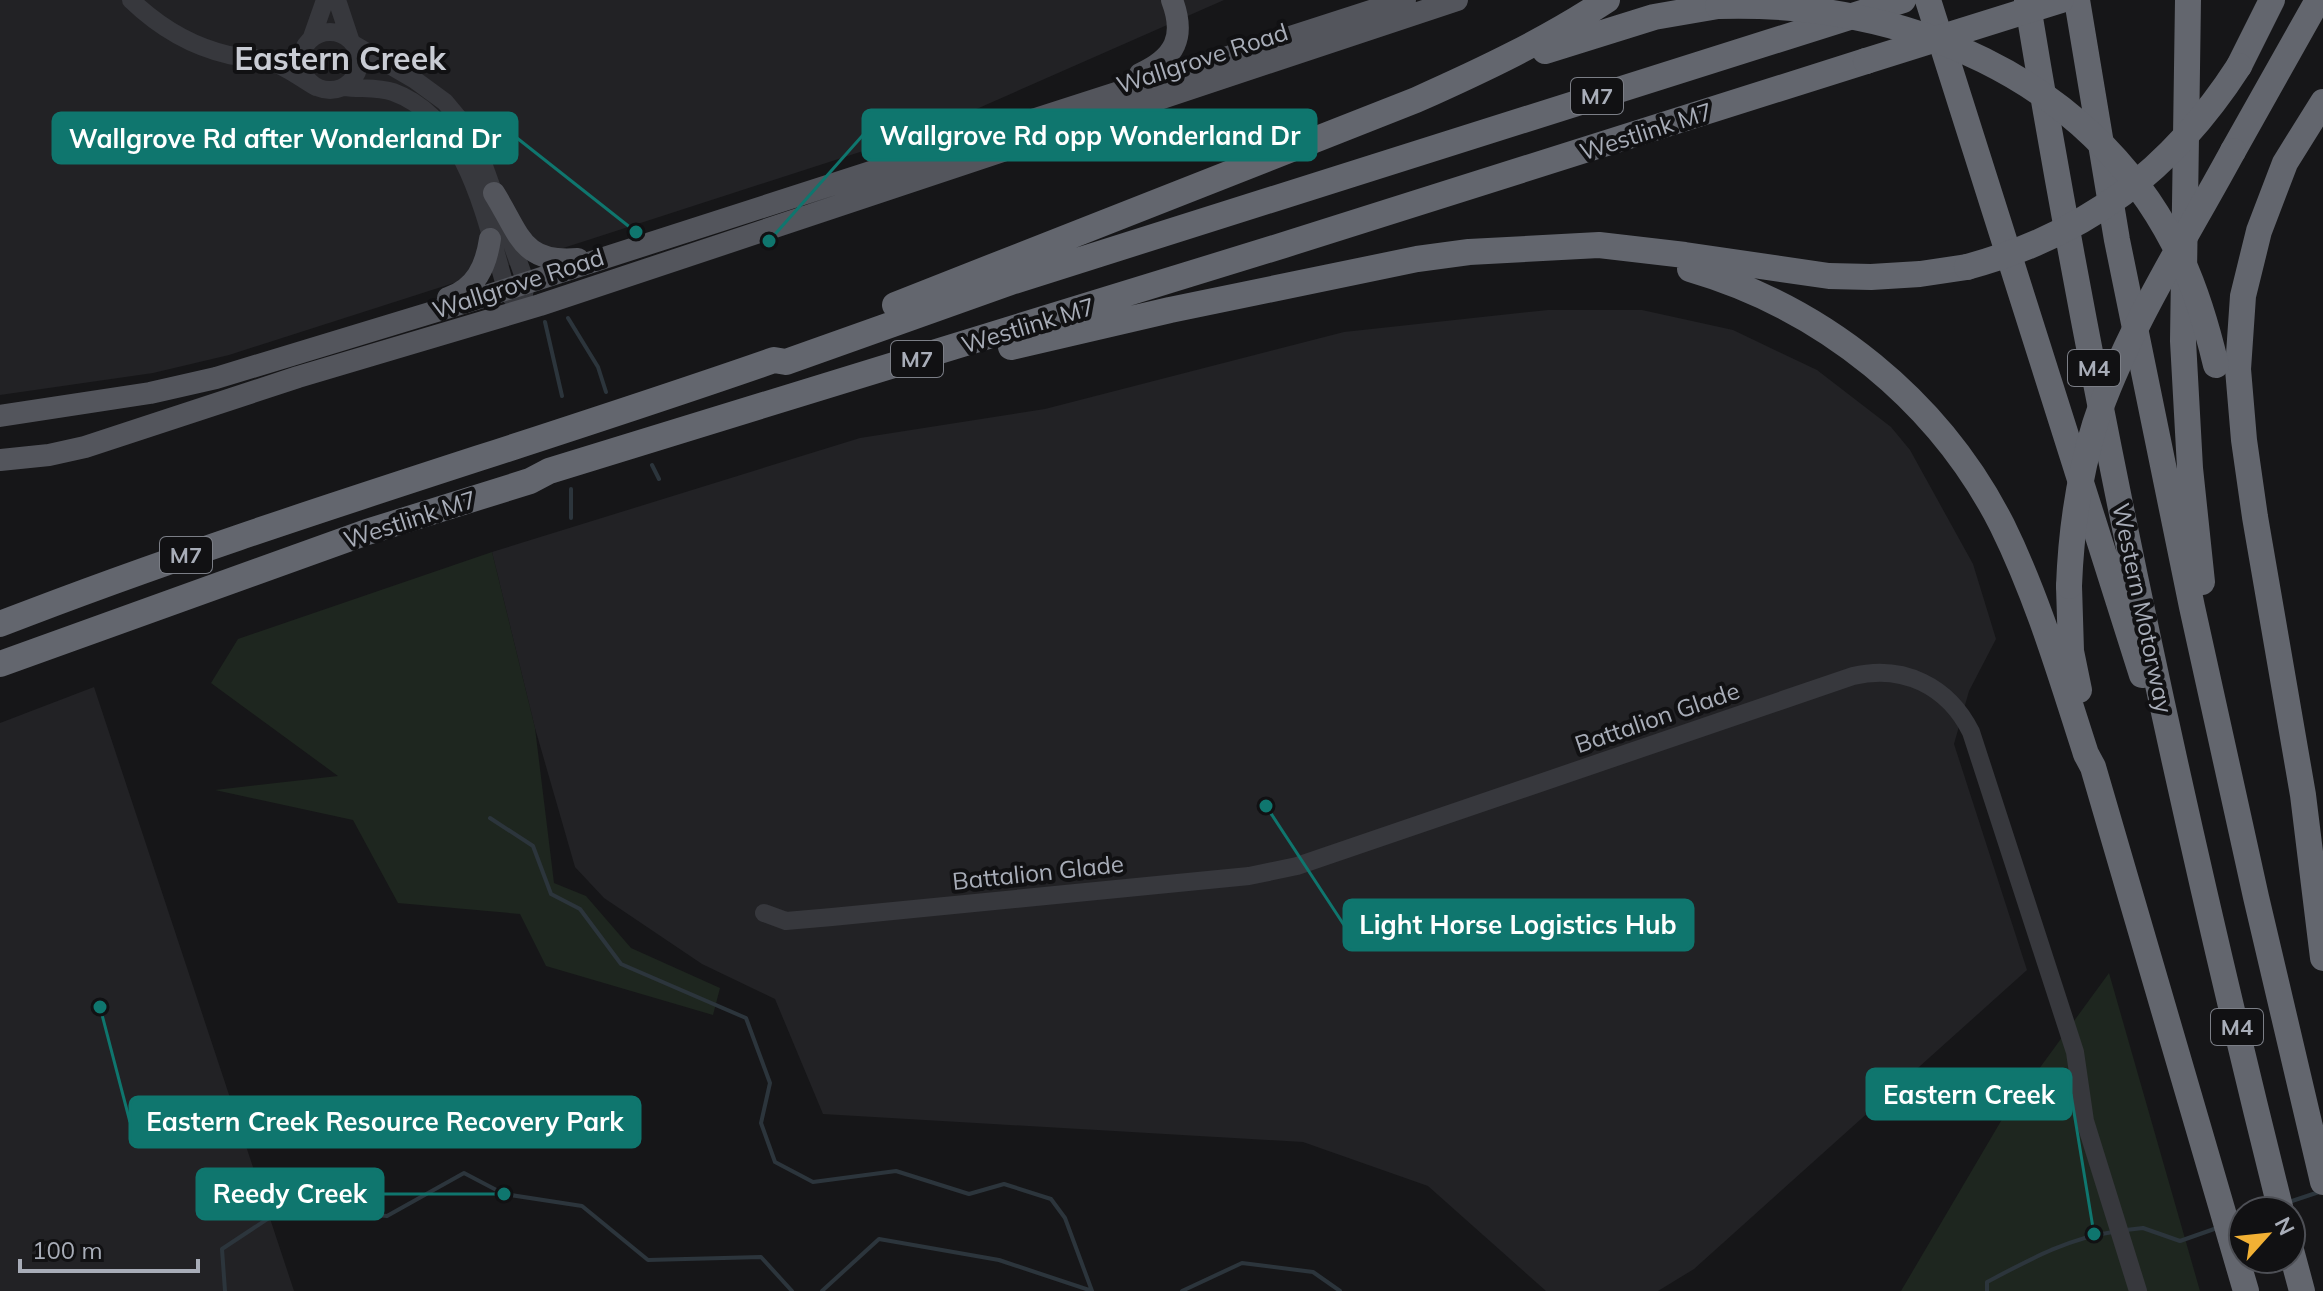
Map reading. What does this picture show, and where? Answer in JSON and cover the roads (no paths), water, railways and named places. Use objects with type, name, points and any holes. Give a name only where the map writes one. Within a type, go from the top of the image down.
[{"type":"highway","points":[[1466,78],[1607,0]]},
{"type":"highway","points":[[1904,0],[1929,38],[1944,53]]},
{"type":"highway","name":"Westlink M7","points":[[0,624],[344,500],[774,360],[786,362],[1014,281],[1904,0]]},
{"type":"highway","points":[[1928,0],[2151,708],[2171,734]]},
{"type":"highway","name":"Western Motorway","points":[[2027,0],[2115,475],[2277,1195]]},
{"type":"highway","name":"Westlink M7","points":[[3,666],[367,532],[530,481],[549,471],[1358,222],[2061,0]]},
{"type":"highway","name":"Western Motorway","points":[[2077,0],[2117,240],[2192,607],[2323,1182]]},
{"type":"highway","points":[[2188,0],[2183,341],[2190,468],[2203,588],[2192,607]]},
{"type":"highway","points":[[530,481],[553,481],[1045,338],[1293,284],[1469,252],[1599,245],[1829,276],[1908,275],[1967,267],[2059,234],[2133,188],[2190,132],[2239,66],[2272,0]]},
{"type":"highway","points":[[2093,767],[2093,753],[2071,651],[2069,586],[2076,508],[2096,421],[2139,325],[2318,0]]},
{"type":"highway","points":[[774,360],[782,350],[1257,160],[1466,78],[1616,27],[1718,6],[1774,1],[1809,2],[1885,14],[1966,42],[1994,56],[2048,92],[2104,143],[2155,210],[2187,270],[2216,365],[2227,416],[2248,583],[2264,675],[2321,946]]},
{"type":"highway","points":[[2321,946],[2303,795],[2257,531],[2238,369],[2243,296],[2259,231],[2285,163],[2323,102]]},
{"type":"highway","points":[[1577,247],[1689,269],[1765,297],[1827,331],[1853,349],[1915,404],[1974,477],[2002,527],[2030,590],[2093,767],[2244,1288]]},
{"type":"highway","name":"M7","points":[[0,608],[6,606],[28,613]]},
{"type":"main road","points":[[1040,117],[1161,64],[1173,50],[1179,30],[1172,0]]},
{"type":"main road","name":"Wallgrove Road","points":[[0,460],[49,455],[85,447],[298,377],[521,311],[996,142],[1040,117],[1405,0]]},
{"type":"main road","name":"Wallgrove Road","points":[[0,416],[150,393],[216,378],[607,256],[996,142],[1457,0]]},
{"type":"main road","points":[[494,193],[518,236],[534,254],[560,260],[607,256]]},
{"type":"main road","points":[[362,333],[469,288],[485,263],[490,239]]},
{"type":"street","points":[[131,0],[149,17],[192,43],[226,54],[266,60],[325,90],[344,87],[390,91],[415,102],[453,140],[463,159],[490,239],[516,286]]},
{"type":"street","points":[[316,87],[303,75],[300,57],[325,0]]},
{"type":"street","points":[[337,0],[359,54],[357,73],[344,87]]},
{"type":"street","points":[[266,60],[289,53],[310,39],[331,31],[415,80],[445,102],[465,126],[478,150],[494,193],[521,311]]},
{"type":"street","name":"Battalion Glade","points":[[764,913],[786,921],[832,917],[1249,876],[1297,866],[1853,676],[1877,672],[1901,674],[1924,682],[1944,695],[1960,712],[1971,732],[2075,1052],[2085,1121],[2138,1291]]},
{"type":"waterway","points":[[568,318],[598,367],[606,392]]},
{"type":"waterway","points":[[545,322],[562,396]]},
{"type":"waterway","points":[[652,465],[659,479]]},
{"type":"waterway","points":[[571,489],[571,518]]},
{"type":"waterway","points":[[490,818],[533,846],[551,894],[580,909],[621,964],[746,1018],[770,1083],[761,1123],[775,1162],[813,1182],[896,1171],[969,1194],[1004,1184],[1051,1199],[1065,1218],[1092,1291]]},
{"type":"waterway","points":[[225,1291],[222,1249],[287,1206],[387,1216],[464,1173],[504,1194],[582,1206],[648,1260],[761,1257],[792,1291]]},
{"type":"waterway","name":"Eastern Creek","points":[[2307,1196],[2319,1192]]},
{"type":"waterway","name":"Eastern Creek","points":[[2126,1230],[2143,1228],[2180,1241],[2217,1228]]},
{"type":"waterway","name":"Eastern Creek","points":[[1987,1291],[1987,1282],[2033,1259],[2080,1239],[2113,1232]]},
{"type":"waterway","points":[[822,1291],[879,1239],[999,1260],[1092,1291]]},
{"type":"waterway","points":[[1182,1291],[1242,1263],[1313,1272],[1340,1291]]},
{"type":"place","name":"Wallgrove Rd after Wonderland Dr","points":[[636,232]]},
{"type":"place","name":"Wallgrove Rd opp Wonderland Dr","points":[[769,241]]},
{"type":"place","name":"Light Horse Logistics Hub","points":[[1266,806]]},
{"type":"place","name":"Eastern Creek Resource Recovery Park","points":[[100,1007]]},
{"type":"place","name":"Reedy Creek","points":[[504,1194]]},
{"type":"place","name":"Eastern Creek","points":[[2094,1234]]},
{"type":"district","name":"Eastern Creek","points":[[340,58]]}]
